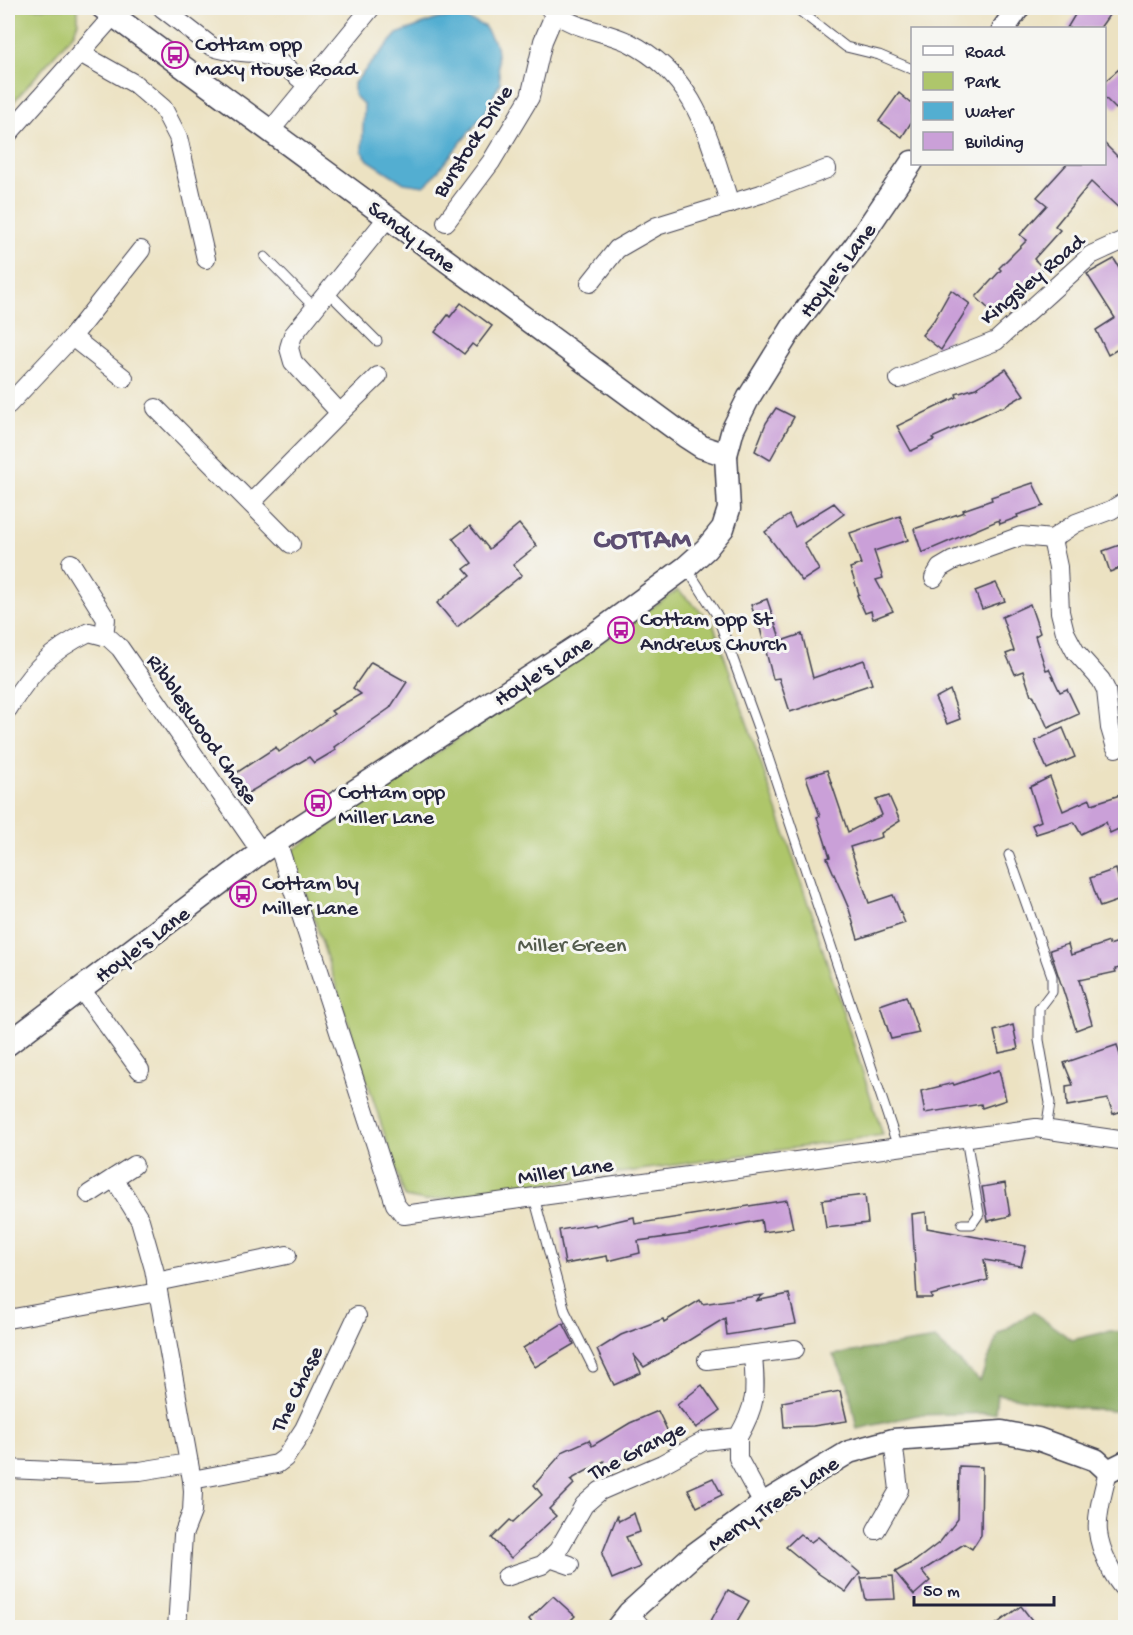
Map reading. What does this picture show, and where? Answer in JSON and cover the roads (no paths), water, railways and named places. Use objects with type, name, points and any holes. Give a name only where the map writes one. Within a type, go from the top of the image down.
[{"type":"street","points":[[162,8],[211,46],[219,50],[269,57],[308,85]]},
{"type":"street","points":[[271,130],[371,8]]},
{"type":"street","points":[[1005,27],[1018,8]]},
{"type":"street","name":"Burstock Drive","points":[[446,222],[491,162],[530,97],[552,10],[568,22],[627,42],[646,52],[669,70],[697,109],[730,204]]},
{"type":"street","points":[[8,134],[80,53],[108,12]]},
{"type":"street","name":"Sandy Lane","points":[[108,12],[685,436],[702,447],[726,455]]},
{"type":"street","points":[[80,53],[135,84],[163,108],[178,137],[206,259]]},
{"type":"street","name":"Hoyle's Lane","points":[[8,1044],[269,846],[590,638],[686,567],[706,549],[723,528],[729,509],[726,455],[733,429],[749,397],[792,328],[856,245],[911,163]]},
{"type":"street","points":[[591,283],[617,249],[657,226],[730,204],[827,169]]},
{"type":"street","points":[[340,412],[293,363],[289,348],[293,335],[388,217]]},
{"type":"street","name":"Kingsley Road","points":[[899,379],[996,341],[1091,255],[1125,239]]},
{"type":"street","points":[[8,405],[72,337],[141,250]]},
{"type":"street","points":[[72,337],[124,378]]},
{"type":"street","points":[[251,503],[378,376]]},
{"type":"street","points":[[156,408],[291,544]]},
{"type":"street","points":[[934,578],[940,568],[952,561],[1013,538],[1028,535],[1046,540],[1052,539],[1076,523],[1111,510],[1125,501]]},
{"type":"street","points":[[1052,539],[1058,567],[1059,612],[1065,632],[1076,651],[1101,680],[1106,690],[1110,728],[1116,748]]},
{"type":"street","points":[[8,709],[21,688],[43,661],[68,642],[89,632],[104,636],[106,620],[71,563]]},
{"type":"street","name":"Ribbleswood Chase","points":[[104,636],[120,648],[269,846]]},
{"type":"street","name":"Miller Lane","points":[[269,846],[396,1204],[404,1215],[1036,1128],[1125,1141]]},
{"type":"street","points":[[81,990],[140,1070]]},
{"type":"street","points":[[89,1194],[134,1164]]},
{"type":"street","points":[[114,1178],[140,1220],[157,1287],[193,1491],[192,1512],[183,1535],[177,1628]]},
{"type":"street","points":[[8,1319],[157,1287],[287,1255]]},
{"type":"street","name":"The Chase","points":[[8,1469],[98,1473],[190,1472],[277,1464],[285,1458],[304,1429],[357,1316]]},
{"type":"street","points":[[707,1360],[795,1349]]},
{"type":"street","points":[[753,1356],[756,1391],[749,1417],[738,1437],[738,1458],[763,1504]]},
{"type":"street","name":"Merry Trees Lane","points":[[629,1623],[692,1556],[763,1504],[849,1452],[893,1440],[1002,1432],[1038,1439],[1117,1467]]},
{"type":"street","name":"The Grange","points":[[506,1577],[542,1565],[550,1558],[558,1550],[584,1505],[600,1491],[662,1464],[704,1441],[738,1437]]},
{"type":"street","points":[[876,1530],[899,1490],[893,1440]]},
{"type":"street","points":[[1117,1467],[1102,1499],[1098,1531],[1109,1566],[1125,1591]]},
{"type":"street","points":[[550,1558],[570,1565]]},
{"type":"lane","points":[[796,8],[846,47],[879,55],[911,69]]},
{"type":"lane","points":[[265,257],[315,308]]},
{"type":"lane","points":[[328,292],[377,341]]},
{"type":"lane","points":[[686,567],[717,615],[761,736],[898,1147]]},
{"type":"lane","points":[[1009,855],[1052,976],[1052,992],[1039,1009],[1039,1040],[1050,1103],[1046,1130]]},
{"type":"lane","points":[[962,1224],[972,1224],[978,1214],[966,1138]]},
{"type":"lane","points":[[534,1197],[565,1311],[593,1367]]},
{"type":"water","points":[[459,16],[484,26],[496,45],[500,83],[486,111],[430,181],[424,186],[404,183],[368,160],[362,151],[364,105],[354,95],[354,83],[397,34],[437,19]]},
{"type":"place","name":"Cottam opp Maxy House Road","points":[[175,55]]},
{"type":"place","name":"Cottam opp St Andrews Church","points":[[621,630]]},
{"type":"place","name":"Cottam opp Miller Lane","points":[[318,803]]},
{"type":"place","name":"Cottam by Miller Lane","points":[[243,894]]},
{"type":"district","name":"COTTAM","points":[[643,537]]},
{"type":"park label","name":"Miller Green","points":[[572,943]]}]
